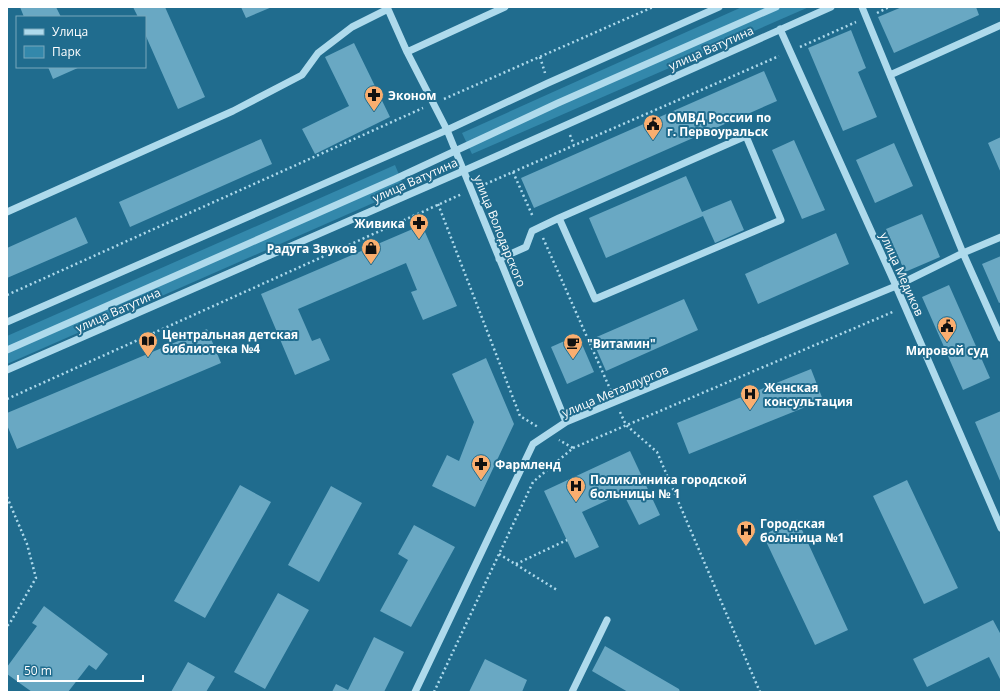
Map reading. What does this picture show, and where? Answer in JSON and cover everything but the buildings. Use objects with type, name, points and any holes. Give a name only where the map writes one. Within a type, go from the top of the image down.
[{"type":"street","points":[[408,52],[505,7]]},
{"type":"street","points":[[7,322],[447,130],[548,83],[719,7]]},
{"type":"street","points":[[7,350],[395,179],[558,103],[776,7]]},
{"type":"street","name":"улица Ватутина","points":[[7,370],[463,171],[831,7]]},
{"type":"street","points":[[862,7],[963,254],[998,322],[1001,338]]},
{"type":"street","points":[[7,212],[233,111],[302,75],[318,53],[352,27],[388,8]]},
{"type":"street","name":"улица Володарского","points":[[388,8],[433,104],[447,130],[566,422]]},
{"type":"street","points":[[890,75],[1001,26]]},
{"type":"street","name":"улица Медиков","points":[[780,30],[896,286],[1001,528]]},
{"type":"street","points":[[499,258],[526,247],[532,231],[538,228],[559,218],[746,136],[781,220],[595,299],[559,218]]},
{"type":"street","name":"улица Металлургов","points":[[416,692],[533,444],[566,422],[896,286],[1001,237]]},
{"type":"street","points":[[572,692],[607,620]]},
{"type":"path","points":[[7,295],[653,7]]},
{"type":"path","points":[[7,399],[438,204],[790,52],[889,7]]},
{"type":"path","points":[[513,172],[626,425],[657,452],[760,692]]},
{"type":"path","points":[[438,204],[520,416],[573,448]]},
{"type":"path","points":[[434,692],[533,482],[573,448],[904,307]]},
{"type":"path","points":[[7,497],[27,544],[36,578],[7,626]]},
{"type":"path","points":[[516,564],[567,540]]},
{"type":"path","points":[[499,554],[557,590]]},
{"type":"green space","points":[[742,7],[809,7],[472,154],[462,133]]},
{"type":"green space","points":[[395,165],[405,189],[7,364],[7,336]]},
{"type":"place","name":"Эконом","points":[[374,112]]},
{"type":"place","name":"ОМВД России по г. Первоуральск","points":[[653,141]]},
{"type":"place","name":"Живика","points":[[419,240]]},
{"type":"place","name":"Радуга Звуков","points":[[371,265]]},
{"type":"place","name":"Мировой суд","points":[[947,343]]},
{"type":"place","name":"Центральная детская библиотека №4","points":[[148,358]]},
{"type":"place","name":"\"Витамин\"","points":[[573,360]]},
{"type":"place","name":"Женская консультация","points":[[750,411]]},
{"type":"place","name":"Фармленд","points":[[481,481]]},
{"type":"place","name":"Поликлиника городской больницы № 1","points":[[576,503]]},
{"type":"place","name":"Городская больница №1","points":[[746,547]]}]
